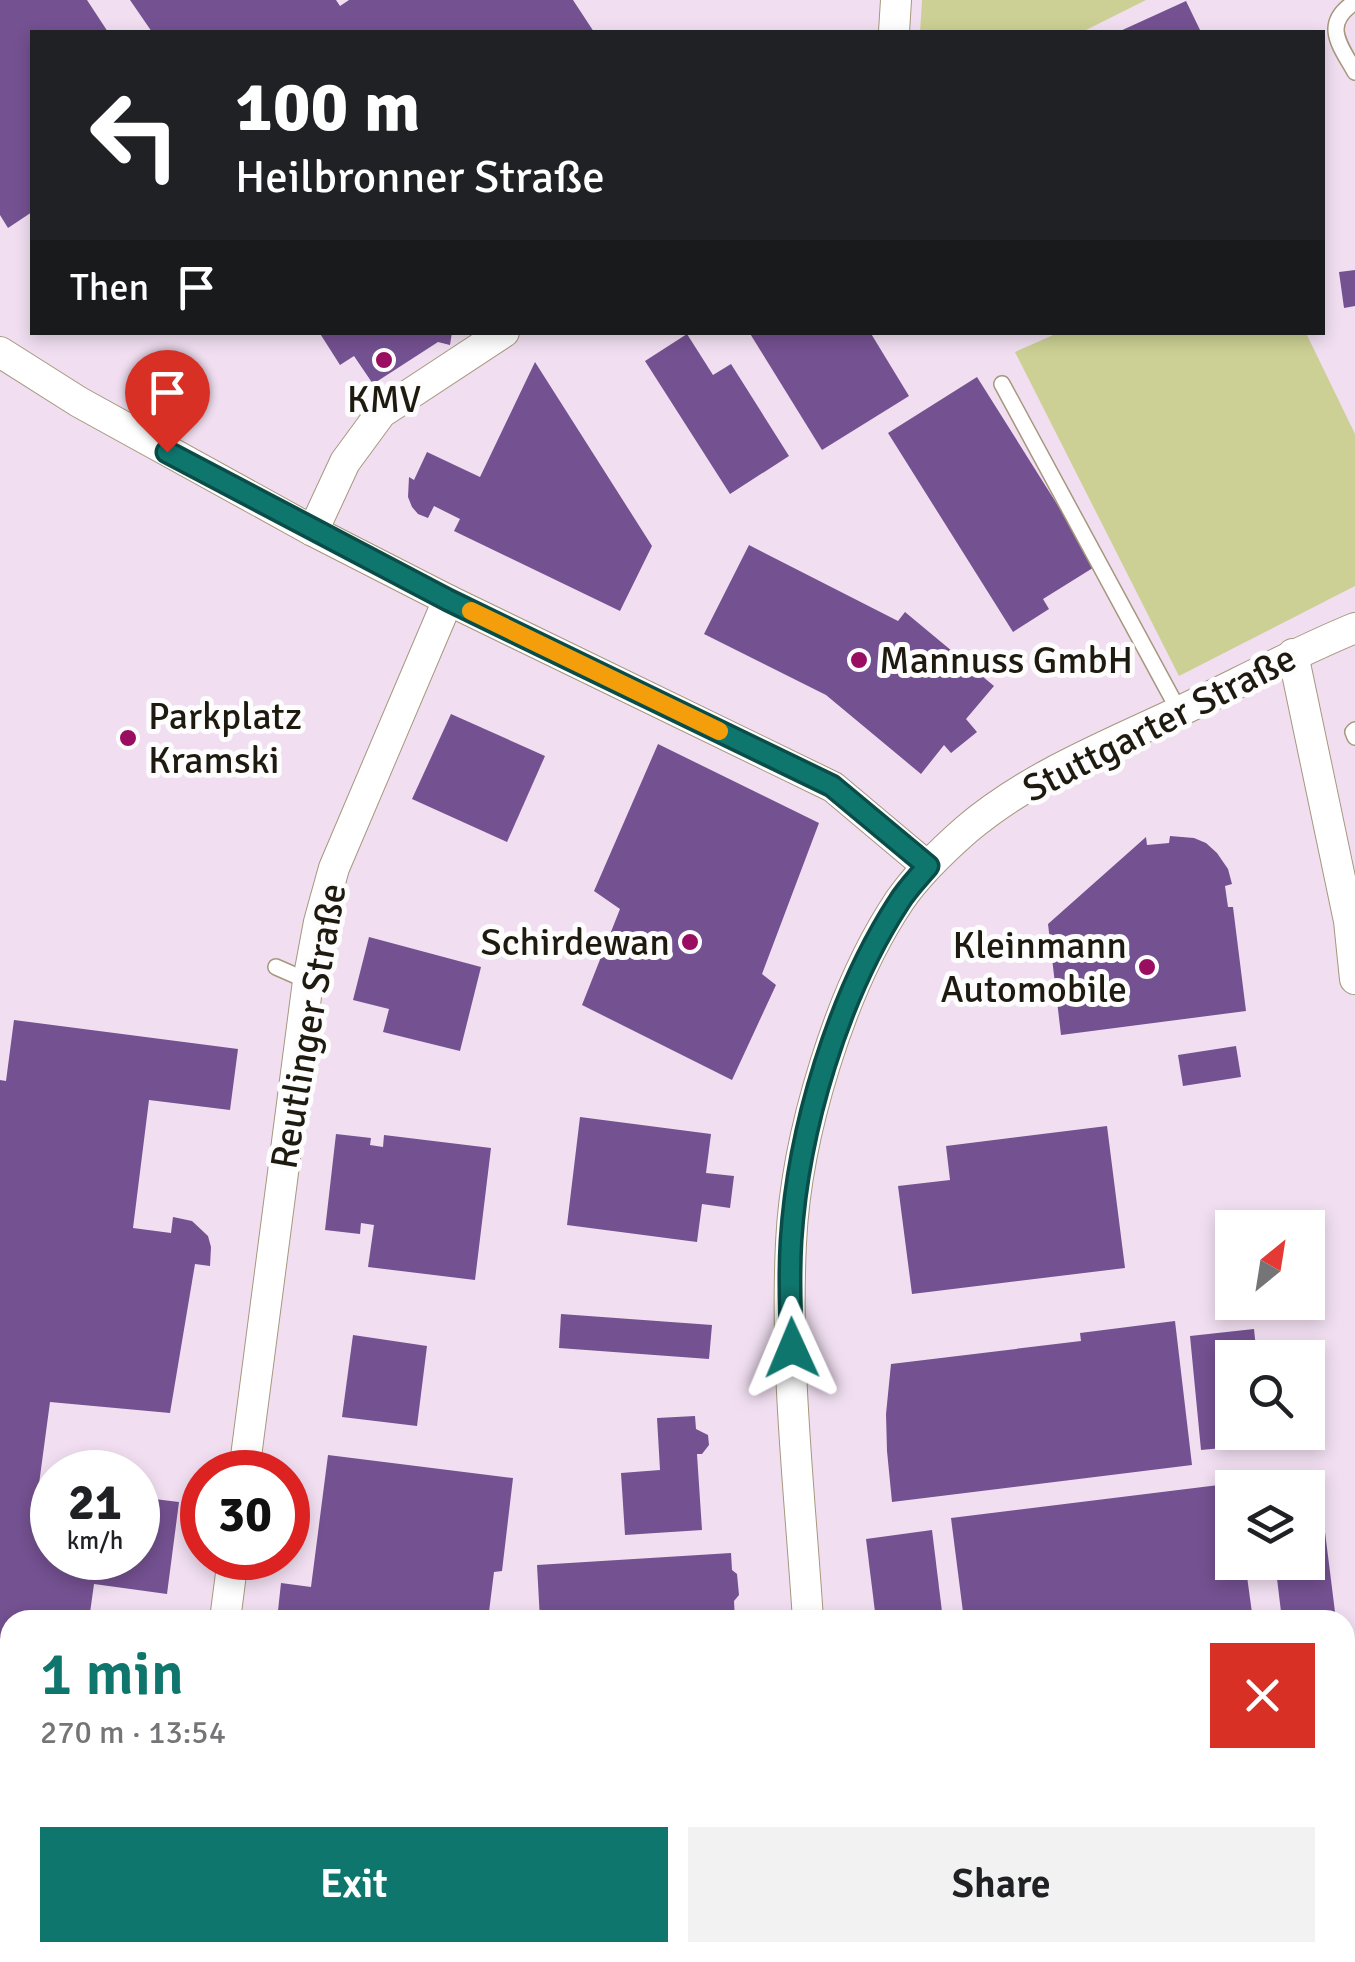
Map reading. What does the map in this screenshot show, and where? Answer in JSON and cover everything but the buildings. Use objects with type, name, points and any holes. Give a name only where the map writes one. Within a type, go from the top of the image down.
[{"type":"street","points":[[894,30],[896,0]]},
{"type":"street","points":[[313,530],[344,462],[381,413],[499,335]]},
{"type":"street","points":[[0,352],[78,402],[313,530],[448,600],[832,786],[928,866]]},
{"type":"street","name":"Reutlinger Straße","points":[[247,1450],[308,981],[320,922],[334,868],[448,600]]},
{"type":"street","name":"Stuttgarter Straße","points":[[807,1610],[790,1309],[797,1182],[834,1038],[854,986],[900,899],[968,828],[1026,787],[1068,762],[1355,628]]},
{"type":"street","points":[[1293,654],[1352,921],[1355,979]]},
{"type":"street","points":[[226,1610],[230,1580]]},
{"type":"lane","points":[[1355,2],[1338,17],[1335,36],[1355,72]]},
{"type":"lane","points":[[1002,384],[1180,711]]},
{"type":"lane","points":[[276,967],[308,981]]},
{"type":"shaded area","points":[[0,0],[1355,0],[1355,1610],[0,1610]]},
{"type":"green space","points":[[922,0],[1146,0],[1086,30],[920,30]]},
{"type":"green space","points":[[1053,335],[1307,335],[1355,434],[1355,586],[1179,676],[1015,352]]},
{"type":"slow traffic","points":[[471,611],[719,731]]},
{"type":"place","name":"KMV","points":[[384,360]]},
{"type":"place","name":"Mannuss GmbH","points":[[859,660]]},
{"type":"place","name":"Parkplatz Kramski","points":[[128,738]]},
{"type":"place","name":"Schirdewan","points":[[690,942]]},
{"type":"place","name":"Kleinmann Automobile","points":[[1147,967]]},
{"type":"route","points":[[167,452],[448,600],[832,786],[928,866],[900,899],[854,986],[813,1109],[797,1182],[791,1241],[792,1348]]}]
